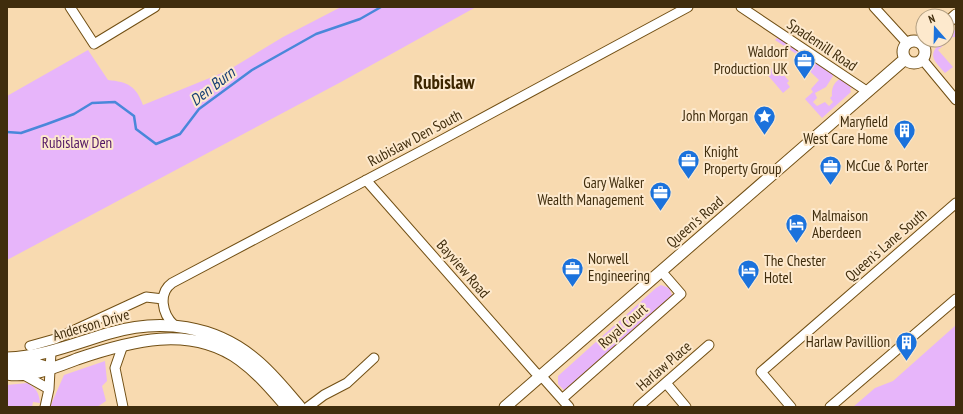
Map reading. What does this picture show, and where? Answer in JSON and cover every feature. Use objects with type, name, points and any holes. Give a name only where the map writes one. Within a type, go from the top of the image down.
[{"type":"main road","points":[[915,41],[906,43],[903,51],[905,59],[914,63],[922,59],[925,48]]},
{"type":"main road","name":"Queen's Road","points":[[505,407],[905,59]]},
{"type":"main road","name":"Anderson Drive","points":[[7,358],[25,357],[51,352],[123,329],[146,325],[174,325],[212,334],[245,351],[269,372],[300,407]]},
{"type":"main road","name":"Anderson Drive","points":[[7,374],[24,375],[50,369],[123,345],[140,341],[170,338],[193,339],[233,355],[252,369],[287,407]]},
{"type":"main road","points":[[7,366],[36,364],[50,369]]},
{"type":"street","points":[[70,7],[94,44],[155,7]]},
{"type":"street","name":"Rubislaw Den South","points":[[163,299],[164,289],[172,283],[688,7]]},
{"type":"street","name":"Spademill Road","points":[[741,7],[868,92]]},
{"type":"street","points":[[874,7],[906,43]]},
{"type":"street","points":[[922,59],[956,100]]},
{"type":"street","name":"Bayview Road","points":[[366,180],[569,407]]},
{"type":"street","name":"Queen's Lane South","points":[[792,407],[761,372],[956,203]]},
{"type":"street","name":"Royal Court","points":[[562,399],[681,294],[661,271]]},
{"type":"street","points":[[30,346],[55,339],[146,297],[163,299],[168,320],[174,325]]},
{"type":"street","points":[[830,407],[956,299]]},
{"type":"street","points":[[123,345],[115,368],[117,386],[123,407]]},
{"type":"street","name":"Harlaw Place","points":[[638,407],[709,345]]},
{"type":"street","points":[[45,407],[49,389],[51,352]]},
{"type":"street","points":[[308,407],[324,395],[347,383],[374,358]]},
{"type":"street","points":[[24,375],[49,389]]},
{"type":"street","points":[[666,383],[686,407]]},
{"type":"street","points":[[108,389],[117,386]]},
{"type":"green space","name":"Rubislaw Den","points":[[341,7],[476,7],[341,82],[7,260],[7,96],[88,50],[108,80],[121,82],[130,86],[137,93],[143,105],[227,71],[283,37]]},
{"type":"green space","points":[[778,37],[832,73],[833,76],[826,87],[815,93],[817,98],[813,102],[817,106],[825,102],[829,106],[833,102],[830,98],[832,96],[833,88],[836,82],[840,79],[852,88],[850,89],[851,92],[822,118],[805,99],[813,92],[811,89],[819,80],[800,62],[804,59],[775,40]]},
{"type":"green space","points":[[940,48],[938,50],[953,67],[945,73],[934,60],[933,53],[935,49]]},
{"type":"green space","points":[[775,65],[789,81],[787,83],[790,87],[783,93],[766,73]]},
{"type":"green space","points":[[661,285],[669,288],[672,295],[671,299],[565,391],[558,384],[558,376]]},
{"type":"green space","points":[[956,325],[956,407],[853,407],[875,388],[893,381]]},
{"type":"green space","points":[[105,361],[107,381],[102,386],[106,401],[97,407],[50,407],[64,375]]},
{"type":"green space","points":[[27,383],[36,391],[39,396],[40,403],[33,402],[32,407],[7,407],[7,385]]},
{"type":"waterway","name":"Den Burn","points":[[7,132],[21,133],[74,114],[92,103],[115,102],[134,116],[136,129],[156,144],[180,134],[199,109],[252,70],[316,34],[360,19],[381,7]]},
{"type":"place","name":"Waldorf Production UK","points":[[804,80]]},
{"type":"place","name":"John Morgan","points":[[764,136]]},
{"type":"place","name":"Maryfield West Care Home","points":[[904,150]]},
{"type":"place","name":"Knight Property Group","points":[[689,180]]},
{"type":"place","name":"McCue & Porter","points":[[831,186]]},
{"type":"place","name":"Gary Walker Wealth Management","points":[[660,212]]},
{"type":"place","name":"Malmaison Aberdeen","points":[[796,244]]},
{"type":"place","name":"Norwell Engineering","points":[[573,288]]},
{"type":"place","name":"The Chester Hotel","points":[[749,290]]},
{"type":"place","name":"Harlaw Pavillion","points":[[906,362]]},
{"type":"district","name":"Rubislaw","points":[[444,82]]}]
